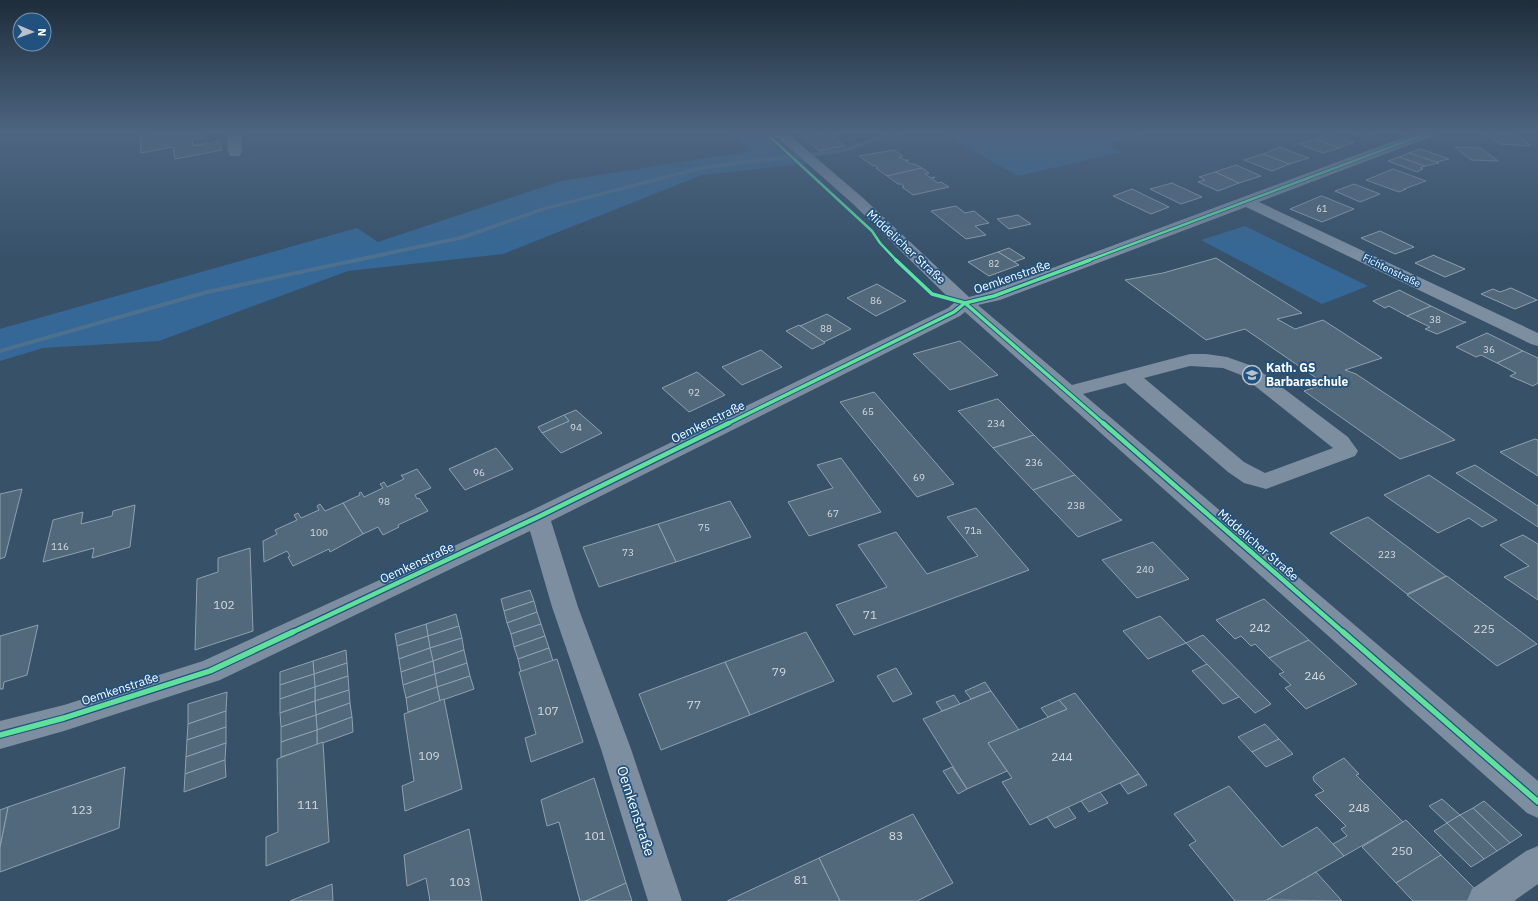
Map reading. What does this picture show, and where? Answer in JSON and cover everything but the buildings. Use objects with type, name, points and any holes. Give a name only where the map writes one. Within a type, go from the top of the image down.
[{"type":"street","name":"Middelicher Straße","points":[[828,175],[857,200],[965,303],[1538,802]]},
{"type":"street","name":"Oemkenstraße","points":[[0,735],[64,718],[210,671],[538,517],[954,312],[965,303],[1002,293],[1315,175]]},
{"type":"street","name":"Fichtenstraße","points":[[1246,201],[1538,340]]},
{"type":"street","points":[[1068,392],[1129,376],[1190,360],[1206,360],[1227,363],[1248,371],[1340,442],[1347,451],[1266,480],[1252,477],[1236,468],[1129,376]]},
{"type":"street","name":"Oemkenstraße","points":[[538,517],[565,607],[616,749],[665,901]]},
{"type":"street","points":[[1484,901],[1538,863]]},
{"type":"shaded area","points":[[599,175],[702,175],[503,254],[348,271],[159,341],[43,348],[0,361],[0,329],[357,228],[378,242],[561,181]]},
{"type":"shaded area","points":[[1245,226],[1368,286],[1322,304],[1201,240]]},
{"type":"waterway","points":[[0,351],[207,292],[462,238],[543,209],[674,175]]},
{"type":"cycle path","points":[[811,175],[872,231],[880,243],[894,258],[932,294],[965,303],[1538,802]]},
{"type":"cycle path","points":[[0,735],[64,718],[210,671],[538,517],[954,312],[965,303],[994,296],[1316,175]]},
{"type":"place","name":"Kath. GS Barbaraschule","points":[[1252,375]]}]
